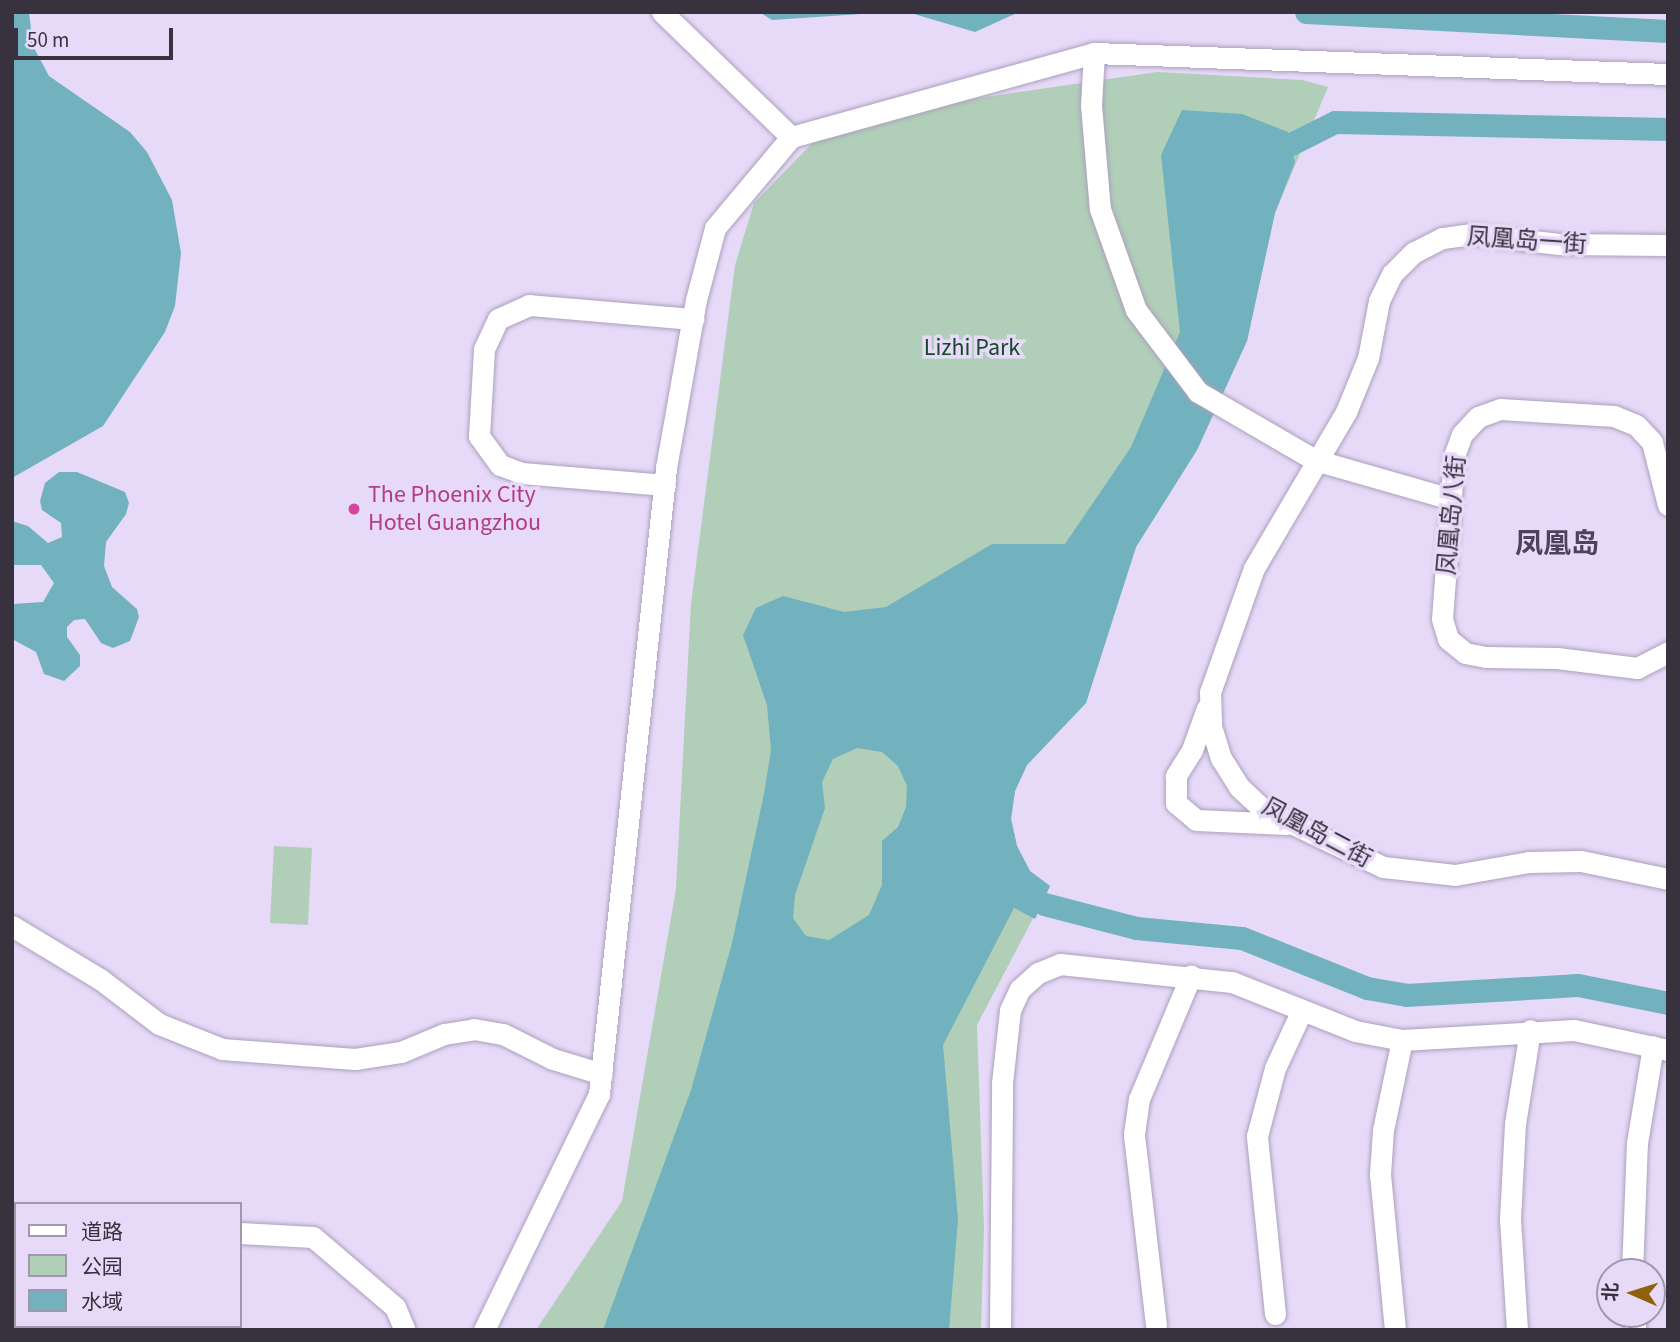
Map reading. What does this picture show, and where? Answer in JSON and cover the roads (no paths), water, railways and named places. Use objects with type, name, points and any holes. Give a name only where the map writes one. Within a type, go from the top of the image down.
[{"type":"street","points":[[662,12],[791,136]]},
{"type":"street","points":[[1094,53],[1091,105],[1100,209],[1136,310],[1198,392],[1315,460],[1451,499]]},
{"type":"street","points":[[484,1330],[600,1094],[664,485],[693,319],[715,228],[791,136],[1094,53],[1668,74]]},
{"type":"street","name":"凤凰岛一街","points":[[1315,460],[1346,412],[1364,369],[1379,301],[1392,274],[1414,252],[1441,239],[1472,234],[1559,244],[1668,245]]},
{"type":"street","points":[[664,485],[522,473],[500,465],[479,436],[484,349],[498,319],[529,305],[693,319]]},
{"type":"street","name":"凤凰岛八街","points":[[1668,505],[1652,442],[1636,425],[1614,416],[1500,409],[1478,417],[1462,434],[1454,456],[1442,619],[1448,639],[1465,653],[1637,668],[1668,652]]},
{"type":"street","name":"凤凰岛二街","points":[[1315,460],[1254,568],[1210,692],[1211,726],[1221,758],[1239,787],[1264,810],[1383,867],[1406,873],[1455,875],[1529,862],[1581,861],[1668,879]]},
{"type":"street","points":[[1210,692],[1192,750],[1176,776],[1176,803],[1196,820],[1295,825]]},
{"type":"street","points":[[12,926],[100,979],[159,1024],[222,1049],[366,1058],[474,1029],[503,1034],[553,1059],[602,1074]]},
{"type":"street","points":[[1000,1330],[1002,1083],[1010,1010],[1020,989],[1038,973],[1060,964],[1191,975],[1244,986],[1355,1031],[1402,1040],[1450,1040],[1530,1030],[1601,1033],[1661,1048],[1637,1143],[1633,1258]]},
{"type":"street","points":[[1156,1325],[1134,1134],[1139,1099],[1191,975]]},
{"type":"street","points":[[1275,1314],[1257,1136],[1271,1079],[1302,1010]]},
{"type":"street","points":[[1517,1330],[1510,1219],[1515,1124],[1530,1030]]},
{"type":"street","points":[[1395,1330],[1380,1174],[1383,1130],[1402,1040]]},
{"type":"street","points":[[242,1233],[313,1237],[396,1307],[405,1330]]},
{"type":"water","points":[[12,12],[29,12],[33,46],[49,76],[130,132],[147,152],[172,200],[181,253],[175,306],[165,332],[103,426],[12,478]]},
{"type":"water","points":[[759,12],[891,12],[772,20]]},
{"type":"water","points":[[907,12],[1019,12],[975,32]]},
{"type":"water","points":[[1182,110],[1242,114],[1288,132],[1295,162],[1275,213],[1247,341],[1197,450],[1136,547],[1086,703],[1027,765],[1015,791],[1011,819],[1017,846],[1030,871],[1050,886],[1035,919],[1014,908],[943,1045],[958,1219],[949,1330],[603,1330],[691,1090],[732,943],[764,794],[771,750],[767,705],[743,635],[756,608],[783,596],[844,612],[886,607],[992,544],[1065,544],[1131,447],[1180,332],[1161,155]],"holes":[[[857,748],[882,752],[898,766],[907,786],[906,807],[898,827],[882,841],[882,885],[869,915],[829,940],[806,936],[793,918],[795,895],[825,808],[822,782],[833,759]]]},
{"type":"water","points":[[59,472],[77,472],[125,492],[129,503],[126,514],[106,542],[104,566],[112,587],[137,609],[139,617],[130,641],[113,648],[101,643],[85,619],[74,620],[67,627],[67,637],[80,655],[80,666],[64,681],[44,674],[36,652],[12,639],[12,604],[43,602],[54,583],[41,565],[12,565],[12,521],[28,526],[48,543],[62,537],[61,523],[42,510],[40,501],[45,483]]},
{"type":"waterway","points":[[1306,12],[1668,31]]},
{"type":"waterway","points":[[1291,144],[1335,122],[1668,129]]},
{"type":"waterway","points":[[1044,904],[1136,928],[1242,938],[1367,988],[1406,995],[1578,985],[1668,1003]]},
{"type":"place","name":"The Phoenix City Hotel Guangzhou","points":[[354,509]]},
{"type":"district","name":"凤凰岛","points":[[1557,544]]},
{"type":"park label","name":"Lizhi Park","points":[[972,348]]}]
